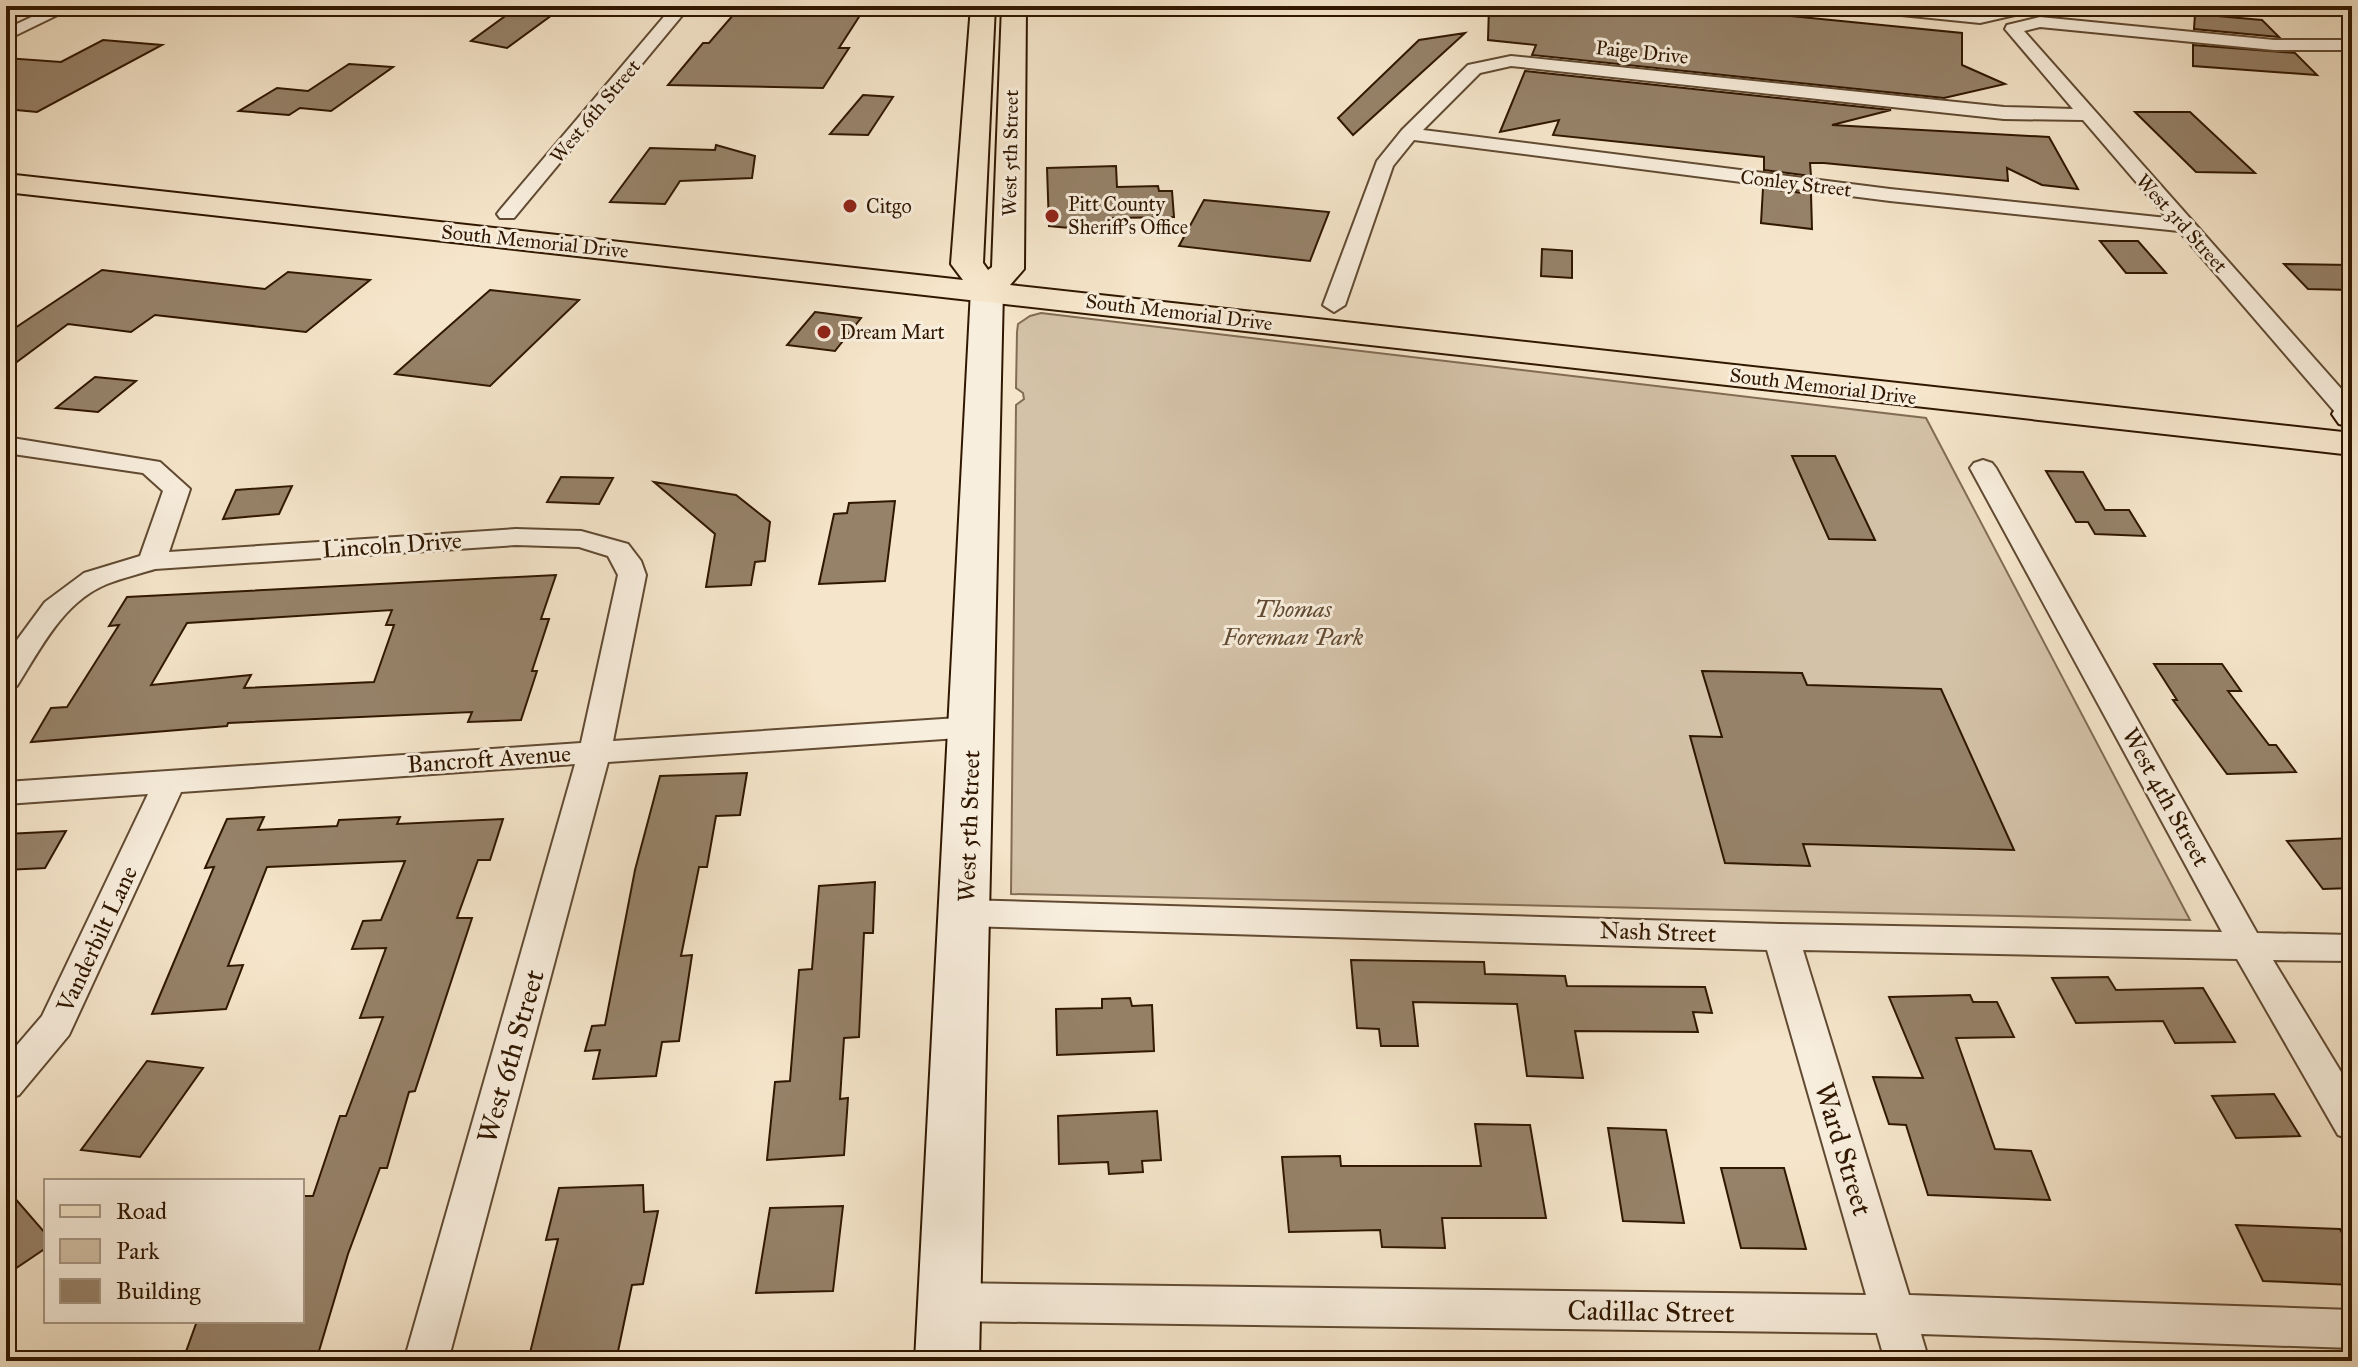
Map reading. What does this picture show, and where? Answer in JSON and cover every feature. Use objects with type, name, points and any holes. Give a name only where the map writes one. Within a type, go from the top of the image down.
[{"type":"main road","name":"West 5th Street","points":[[947,1361],[973,727],[987,274],[983,6]]},
{"type":"main road","name":"West 5th Street","points":[[987,274],[1014,6]]},
{"type":"main road","name":"South Memorial Drive","points":[[6,160],[507,214],[987,274],[2352,422]]},
{"type":"main road","name":"South Memorial Drive","points":[[6,183],[1334,305],[2352,422]]},
{"type":"street","points":[[6,35],[68,6]]},
{"type":"street","name":"West 6th Street","points":[[507,214],[682,6]]},
{"type":"street","points":[[1862,6],[1980,18],[2009,12],[2008,6]]},
{"type":"street","points":[[2334,6],[2352,15]]},
{"type":"street","name":"West 3rd Street","points":[[2352,45],[2274,45],[2040,22],[2013,29],[2352,422]]},
{"type":"street","name":"Paige Drive","points":[[1334,305],[1384,166],[1409,134],[1474,69],[1511,61],[2004,113],[2086,115]]},
{"type":"street","name":"Conley Street","points":[[1409,134],[1890,195],[2184,225]]},
{"type":"street","points":[[6,445],[151,467],[177,489],[152,561]]},
{"type":"street","name":"West 4th Street","points":[[1983,468],[2247,946],[2352,1124]]},
{"type":"street","name":"Lincoln Drive","points":[[6,679],[34,633],[55,608],[94,579],[152,561],[516,537],[581,539],[618,550],[627,561],[632,575],[595,751]]},
{"type":"street","name":"Bancroft Avenue","points":[[6,793],[973,727]]},
{"type":"street","name":"West 6th Street","points":[[426,1361],[595,751]]},
{"type":"street","name":"Vanderbilt Lane","points":[[6,1084],[56,1025],[169,783]]},
{"type":"street","name":"Nash Street","points":[[965,913],[1781,937],[2352,948]]},
{"type":"street","name":"Ward Street","points":[[1781,937],[1907,1361]]},
{"type":"street","name":"Cadillac Street","points":[[949,1302],[1893,1314],[2352,1329]]},
{"type":"green space","name":"Thomas Foreman Park","points":[[1041,313],[1926,418],[2190,920],[1011,894],[1016,405],[1024,399],[1023,393],[1016,388],[1017,332],[1018,324]]},
{"type":"building","points":[[761,6],[866,6],[839,48],[849,48],[823,88],[668,85],[703,43],[709,43],[734,14],[755,15]]},
{"type":"building","points":[[1489,6],[1689,6],[1962,33],[1962,65],[2005,84],[1944,98],[1532,55],[1536,45],[1488,40]]},
{"type":"building","points":[[516,8],[552,15],[507,48],[471,41]]},
{"type":"building","points":[[2195,14],[2262,20],[2279,37],[2194,29]]},
{"type":"building","points":[[1465,33],[1353,135],[1338,118],[1419,40]]},
{"type":"building","points":[[103,40],[162,45],[37,112],[6,109],[6,58],[61,62]]},
{"type":"building","points":[[2193,45],[2295,53],[2317,75],[2193,66]]},
{"type":"building","points":[[349,64],[393,67],[331,111],[300,108],[289,115],[239,111],[277,88],[308,91]]},
{"type":"building","points":[[1525,71],[1891,110],[1832,125],[2049,137],[2078,189],[2042,185],[2007,168],[2008,181],[1824,163],[1810,163],[1811,176],[1764,170],[1764,157],[1553,135],[1559,120],[1500,132]]},
{"type":"building","points":[[863,95],[893,97],[868,135],[830,134]]},
{"type":"building","points":[[2135,112],[2190,112],[2255,173],[2196,172]]},
{"type":"building","points":[[716,145],[755,156],[752,178],[680,181],[665,204],[610,202],[650,148],[715,150]]},
{"type":"building","points":[[1116,166],[1117,187],[1158,186],[1159,191],[1172,191],[1174,217],[1112,218],[1112,232],[1049,226],[1047,168]]},
{"type":"building","points":[[1763,188],[1811,194],[1812,229],[1761,223]]},
{"type":"building","points":[[1204,200],[1329,212],[1310,261],[1179,246]]},
{"type":"building","points":[[2100,241],[2138,241],[2166,273],[2126,273]]},
{"type":"building","points":[[1542,249],[1572,251],[1572,278],[1541,276]]},
{"type":"building","points":[[2284,264],[2352,265],[2352,290],[2308,289]]},
{"type":"building","points":[[102,270],[265,289],[288,272],[370,280],[306,332],[155,315],[131,332],[68,324],[6,370],[6,334]]},
{"type":"building","points":[[490,290],[579,300],[490,386],[395,374]]},
{"type":"building","name":"Dream Mart","points":[[815,312],[861,318],[835,351],[787,345]]},
{"type":"building","points":[[95,377],[136,381],[98,412],[56,408]]},
{"type":"building","points":[[1792,456],[1835,456],[1875,540],[1829,539]]},
{"type":"building","points":[[2046,471],[2083,472],[2105,510],[2129,510],[2145,536],[2095,534],[2088,522],[2076,522]]},
{"type":"building","points":[[561,477],[613,478],[599,504],[547,502]]},
{"type":"building","points":[[654,482],[736,495],[770,522],[765,561],[755,562],[751,585],[706,587],[715,534]]},
{"type":"building","points":[[292,486],[279,514],[223,519],[236,490]]},
{"type":"building","points":[[895,501],[885,581],[819,584],[834,514],[847,513],[849,503]]},
{"type":"building","points":[[556,575],[541,619],[549,619],[532,671],[537,671],[521,720],[468,722],[472,712],[228,723],[227,726],[31,742],[51,708],[67,707],[119,625],[109,626],[127,597]],"holes":[[[392,610],[386,625],[394,625],[374,682],[244,688],[251,675],[151,685],[187,623]]]},
{"type":"building","points":[[2154,664],[2222,664],[2241,691],[2228,691],[2269,745],[2276,745],[2296,772],[2227,774],[2173,700],[2177,700]]},
{"type":"building","points":[[1702,671],[1802,673],[1807,685],[1941,689],[2014,850],[1803,844],[1810,866],[1725,863],[1690,736],[1722,737]]},
{"type":"building","points":[[747,773],[740,815],[716,816],[707,867],[699,867],[681,956],[692,955],[679,1041],[662,1042],[656,1076],[593,1079],[600,1050],[585,1051],[592,1026],[605,1025],[635,870],[660,776]]},
{"type":"building","points":[[264,817],[258,830],[337,826],[339,820],[400,817],[397,824],[503,819],[490,860],[478,860],[457,918],[472,918],[415,1091],[409,1092],[387,1168],[380,1168],[348,1254],[316,1361],[302,1361],[302,1351],[183,1360],[196,1323],[304,1323],[304,1196],[313,1196],[340,1116],[346,1116],[383,1017],[360,1018],[386,948],[352,949],[363,921],[381,920],[405,861],[267,867],[228,966],[243,965],[226,1009],[152,1014],[214,867],[205,868],[227,819]]},
{"type":"building","points":[[66,831],[45,868],[6,870],[6,834]]},
{"type":"building","points":[[2352,838],[2352,888],[2323,889],[2287,841]]},
{"type":"building","points":[[875,882],[873,933],[864,933],[859,1037],[844,1038],[840,1099],[848,1098],[844,1155],[767,1160],[775,1082],[790,1081],[799,970],[812,969],[819,886]]},
{"type":"building","points":[[1351,960],[1484,962],[1485,974],[1565,976],[1567,986],[1705,987],[1712,1013],[1693,1012],[1698,1032],[1575,1031],[1583,1078],[1527,1076],[1517,1004],[1413,1002],[1418,1046],[1381,1046],[1379,1029],[1357,1028]]},
{"type":"building","points":[[2108,977],[2116,990],[2203,988],[2235,1042],[2175,1043],[2163,1021],[2076,1023],[2052,978]]},
{"type":"building","points":[[1970,995],[1973,1002],[1997,1002],[2014,1037],[1956,1038],[1995,1149],[2031,1151],[2050,1200],[1928,1195],[1906,1125],[1889,1124],[1873,1077],[1923,1078],[1889,997]]},
{"type":"building","points":[[1130,998],[1132,1006],[1152,1005],[1154,1051],[1057,1055],[1056,1009],[1102,1008],[1102,999]]},
{"type":"building","points":[[147,1061],[203,1068],[140,1157],[81,1150]]},
{"type":"building","points":[[2274,1094],[2300,1136],[2236,1138],[2212,1096]]},
{"type":"building","points":[[1157,1111],[1161,1160],[1142,1161],[1143,1172],[1109,1174],[1108,1162],[1059,1164],[1058,1116]]},
{"type":"building","points":[[1475,1124],[1530,1125],[1546,1218],[1442,1218],[1445,1248],[1382,1247],[1380,1230],[1289,1232],[1282,1157],[1340,1156],[1341,1166],[1481,1166]]},
{"type":"building","points":[[1608,1128],[1666,1130],[1684,1223],[1623,1221]]},
{"type":"building","points":[[1721,1168],[1784,1168],[1806,1249],[1741,1248]]},
{"type":"building","points":[[643,1185],[644,1212],[658,1211],[643,1284],[632,1285],[616,1361],[528,1361],[558,1239],[546,1240],[559,1188]]},
{"type":"building","points":[[6,1188],[44,1232],[44,1249],[6,1275]]},
{"type":"building","points":[[843,1206],[833,1291],[756,1293],[770,1208]]},
{"type":"building","points":[[2236,1225],[2340,1229],[2352,1252],[2352,1285],[2263,1281]]},
{"type":"place","name":"Citgo","points":[[850,206]]},
{"type":"place","name":"Pitt County Sheriff's Office","points":[[1052,216]]},
{"type":"place","name":"Dream Mart","points":[[824,332]]}]
